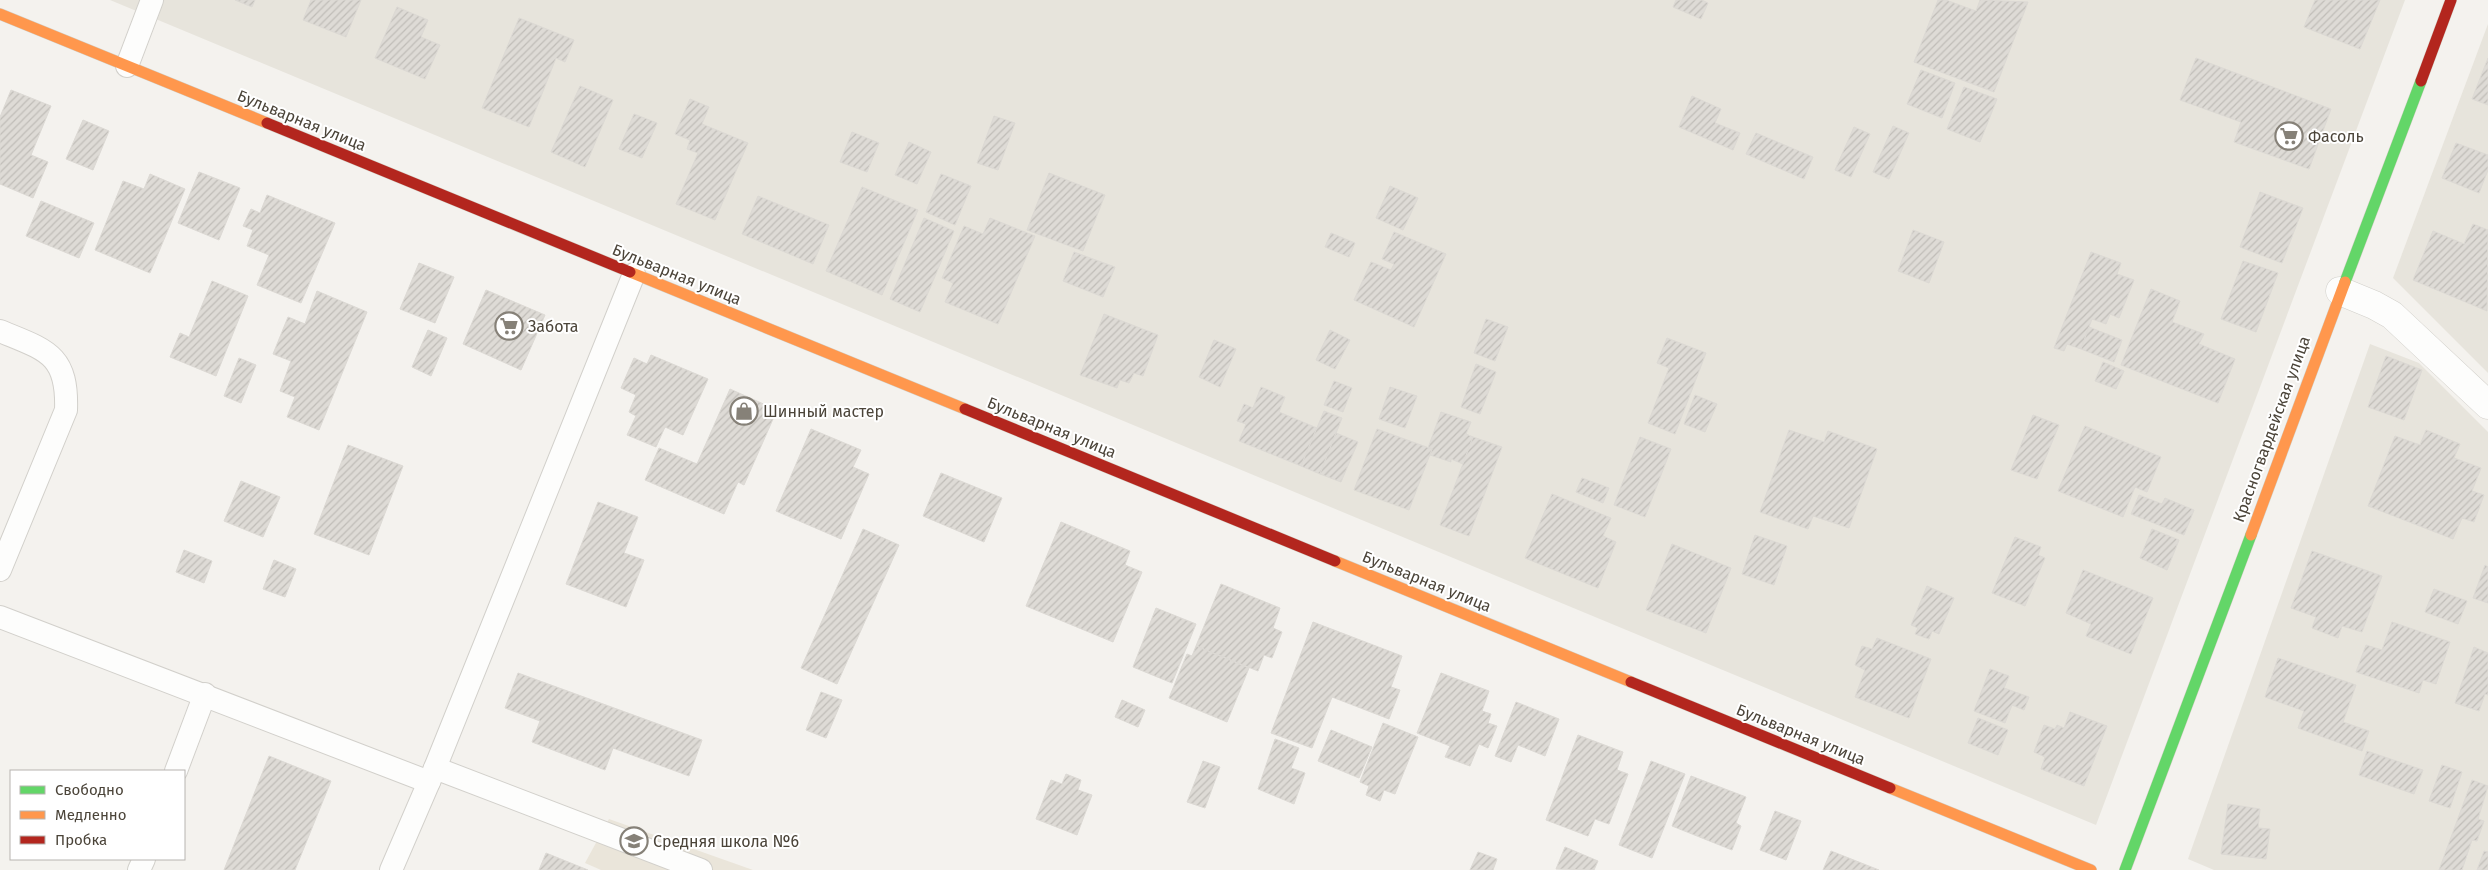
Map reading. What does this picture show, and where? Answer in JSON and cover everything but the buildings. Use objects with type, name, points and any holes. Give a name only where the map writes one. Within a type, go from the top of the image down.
[{"type":"street","name":"Красногвардейская улица","points":[[2125,870],[2340,291],[2451,0]]},
{"type":"street","name":"Бульварная улица","points":[[0,14],[2091,870]]},
{"type":"street","points":[[2340,291],[2374,305],[2392,315],[2488,405]]},
{"type":"lane","points":[[126,66],[152,0]]},
{"type":"lane","points":[[391,870],[432,775],[634,274]]},
{"type":"lane","points":[[0,332],[46,350],[60,367],[67,388],[66,410],[0,570]]},
{"type":"lane","points":[[0,618],[205,694],[701,870]]},
{"type":"lane","points":[[176,770],[205,694]]},
{"type":"shaded area","points":[[110,0],[2405,0],[2096,825]]},
{"type":"shaded area","points":[[2488,24],[2488,373],[2393,278]]},
{"type":"shaded area","points":[[2370,344],[2419,363],[2488,432],[2488,870],[2214,870],[2188,859]]},
{"type":"shaded area","name":"Средняя школа №6","points":[[609,819],[753,870],[601,870],[585,863]]},
{"type":"traffic: fast","points":[[2345,282],[2421,81]]},
{"type":"traffic: fast","points":[[2125,870],[2251,535]]},
{"type":"traffic: slow","points":[[0,14],[267,123]]},
{"type":"traffic: slow","points":[[630,272],[965,409]]},
{"type":"traffic: slow","points":[[2251,535],[2345,282]]},
{"type":"traffic: slow","points":[[1335,561],[1631,682]]},
{"type":"traffic: slow","points":[[1890,788],[2091,870]]},
{"type":"traffic: jam","points":[[2421,81],[2451,0]]},
{"type":"traffic: jam","points":[[267,123],[630,272]]},
{"type":"traffic: jam","points":[[965,409],[1335,561]]},
{"type":"traffic: jam","points":[[1631,682],[1890,788]]},
{"type":"place","name":"Фасоль","points":[[2289,136]]},
{"type":"place","name":"Забота","points":[[509,326]]},
{"type":"place","name":"Шинный мастер","points":[[744,411]]},
{"type":"place","name":"Средняя школа №6","points":[[634,841]]}]
